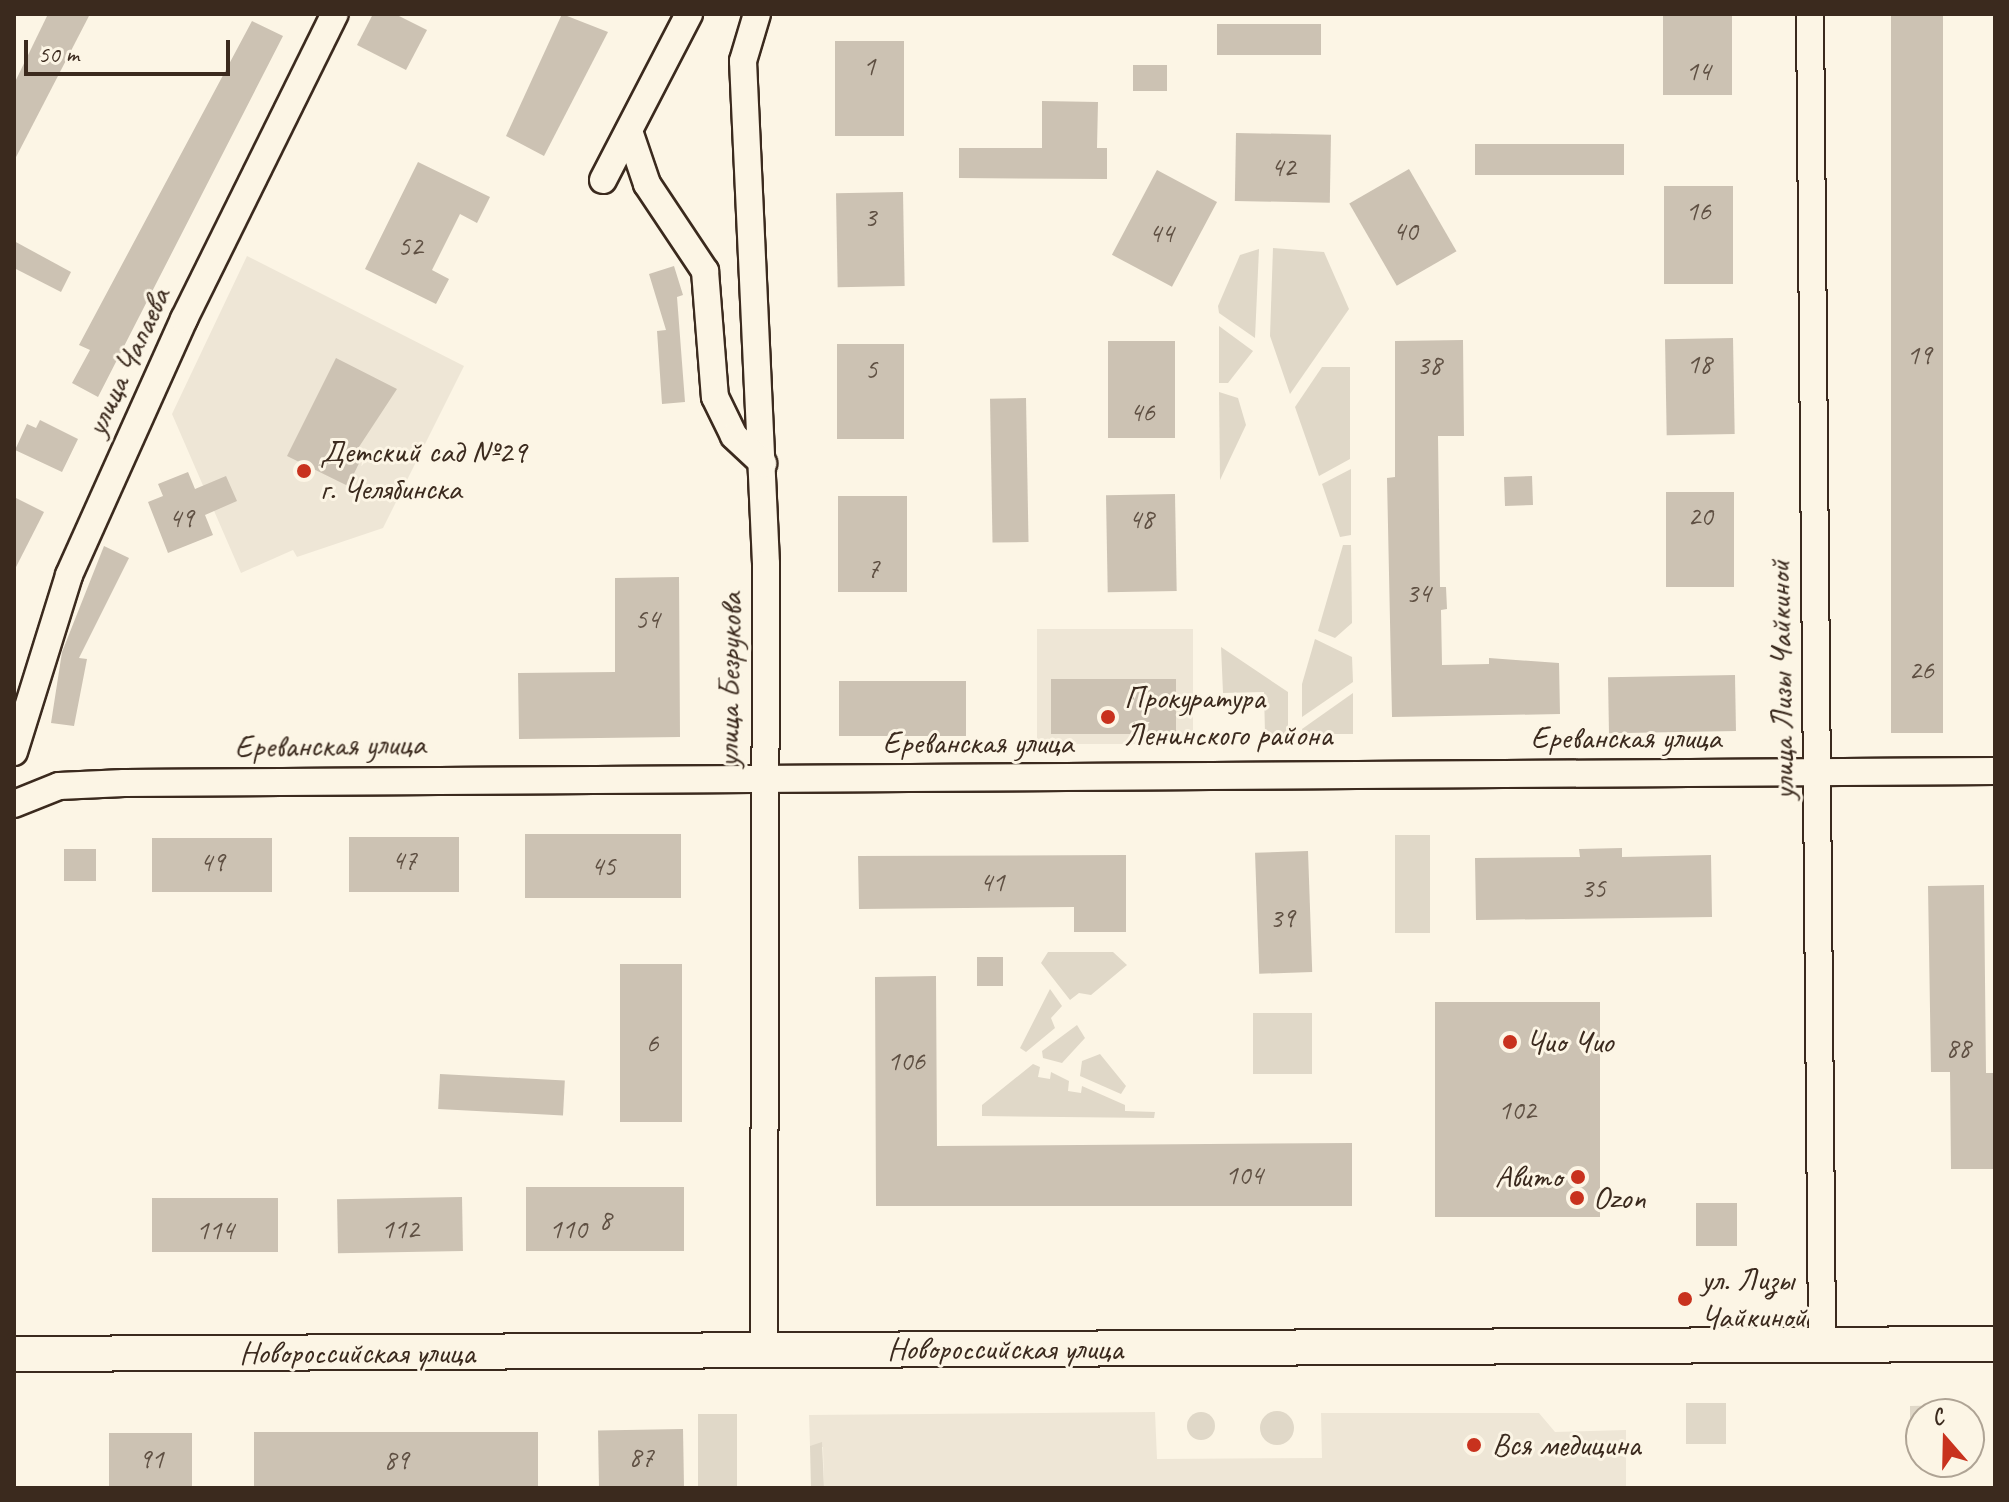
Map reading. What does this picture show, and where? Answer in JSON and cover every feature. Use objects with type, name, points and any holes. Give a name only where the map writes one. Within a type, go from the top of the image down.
[{"type":"main road","name":"Новороссийская улица","points":[[14,1354],[1995,1344]]},
{"type":"street","name":"улица Чапаева","points":[[14,752],[69,575],[184,319],[335,14]]},
{"type":"street","points":[[603,180],[689,14]]},
{"type":"street","name":"улица Безрукова","points":[[757,14],[743,61],[743,109],[763,463],[764,1350]]},
{"type":"street","name":"улица Лизы Чайкиной","points":[[1810,14],[1822,1344]]},
{"type":"street","points":[[629,131],[647,184],[705,271],[715,397],[734,436],[763,463]]},
{"type":"street","name":"Ереванская улица","points":[[16,795],[59,786],[124,783],[1995,771]]},
{"type":"shaded area","points":[[1273,248],[1324,252],[1349,309],[1290,394],[1270,336]]},
{"type":"shaded area","points":[[1259,249],[1255,338],[1219,313],[1218,306],[1240,255]]},
{"type":"shaded area","name":"Детский сад №29 г. Челябинска","points":[[247,256],[464,366],[383,528],[297,557],[293,550],[241,573],[172,414]]},
{"type":"shaded area","points":[[1219,326],[1253,351],[1228,383],[1219,383]]},
{"type":"shaded area","points":[[1322,367],[1350,367],[1350,459],[1319,476],[1295,407]]},
{"type":"shaded area","points":[[1219,392],[1238,398],[1246,425],[1220,480]]},
{"type":"shaded area","points":[[1351,469],[1351,535],[1340,537],[1322,484]]},
{"type":"shaded area","points":[[1343,545],[1351,545],[1352,623],[1335,638],[1318,631]]},
{"type":"shaded area","points":[[1037,629],[1193,629],[1193,744],[1037,744]]},
{"type":"shaded area","points":[[1315,639],[1352,657],[1353,682],[1302,717],[1302,684]]},
{"type":"shaded area","points":[[1221,647],[1288,692],[1288,734],[1265,734],[1264,692],[1223,693]]},
{"type":"shaded area","points":[[1353,693],[1353,734],[1303,734],[1302,729]]},
{"type":"shaded area","points":[[1395,835],[1430,835],[1430,933],[1395,933]]},
{"type":"shaded area","points":[[1048,952],[1113,952],[1127,965],[1091,995],[1079,993],[1070,1000],[1041,963]]},
{"type":"shaded area","points":[[1050,989],[1062,1006],[1051,1018],[1055,1028],[1026,1052],[1020,1048]]},
{"type":"shaded area","points":[[1253,1013],[1312,1013],[1312,1074],[1253,1074]]},
{"type":"shaded area","points":[[1077,1025],[1085,1038],[1062,1063],[1043,1058],[1042,1051]]},
{"type":"shaded area","points":[[1100,1054],[1126,1086],[1121,1094],[1080,1076],[1082,1061]]},
{"type":"shaded area","points":[[1033,1064],[1040,1067],[1038,1077],[1050,1079],[1051,1072],[1069,1081],[1068,1091],[1081,1093],[1082,1086],[1125,1105],[1125,1111],[1155,1112],[1154,1118],[982,1116],[982,1105]]},
{"type":"shaded area","points":[[1686,1403],[1726,1403],[1726,1444],[1686,1444]]},
{"type":"shaded area","points":[[1277,1411],[1289,1416],[1294,1428],[1289,1440],[1277,1445],[1265,1440],[1260,1428],[1265,1416]]},
{"type":"shaded area","points":[[1155,1412],[1157,1459],[1322,1458],[1321,1413],[1539,1413],[1555,1432],[1626,1430],[1626,1488],[824,1488],[823,1447],[810,1446],[809,1415]]},
{"type":"shaded area","points":[[1201,1412],[1211,1416],[1215,1426],[1211,1436],[1201,1440],[1191,1436],[1187,1426],[1191,1416]]},
{"type":"shaded area","points":[[698,1414],[737,1414],[737,1488],[698,1488]]},
{"type":"shaded area","points":[[822,1442],[824,1488],[811,1488],[810,1446]]},
{"type":"building","points":[[48,14],[90,14],[14,161],[14,84]]},
{"type":"building","points":[[373,14],[395,14],[427,30],[406,70],[357,45]]},
{"type":"building","points":[[562,14],[608,32],[544,156],[506,136]]},
{"type":"building","points":[[1663,14],[1732,14],[1732,95],[1663,95]]},
{"type":"building","points":[[1891,14],[1943,14],[1943,733],[1891,733]]},
{"type":"building","points":[[252,21],[283,36],[98,397],[72,383],[90,350],[79,345]]},
{"type":"building","points":[[1217,24],[1321,24],[1321,55],[1217,55]]},
{"type":"building","points":[[835,41],[904,41],[904,136],[835,136]]},
{"type":"building","points":[[1133,65],[1167,65],[1167,91],[1133,91]]},
{"type":"building","points":[[1042,101],[1098,102],[1097,148],[1107,148],[1107,179],[959,178],[959,148],[1042,148]]},
{"type":"building","points":[[1236,133],[1331,135],[1330,203],[1235,201]]},
{"type":"building","points":[[1475,144],[1624,144],[1624,175],[1475,175]]},
{"type":"building","points":[[418,162],[490,197],[477,223],[460,214],[432,270],[449,279],[436,304],[365,269]]},
{"type":"building","points":[[1409,169],[1456,251],[1397,286],[1349,204]]},
{"type":"building","points":[[1157,170],[1217,202],[1172,287],[1112,255]]},
{"type":"building","points":[[1664,186],[1733,186],[1733,284],[1664,284]]},
{"type":"building","points":[[903,192],[905,286],[838,287],[836,193]]},
{"type":"building","points":[[14,241],[71,272],[61,292],[14,268]]},
{"type":"building","points":[[674,266],[683,295],[677,297],[685,402],[662,404],[657,331],[666,330],[649,274]]},
{"type":"building","points":[[1733,338],[1735,434],[1667,435],[1665,339]]},
{"type":"building","points":[[1463,340],[1464,436],[1438,436],[1440,587],[1446,587],[1447,609],[1441,610],[1442,665],[1489,664],[1489,658],[1559,663],[1560,714],[1392,717],[1387,478],[1395,477],[1395,341]]},
{"type":"building","points":[[1108,341],[1175,341],[1175,438],[1108,438]]},
{"type":"building","points":[[837,344],[904,344],[904,439],[837,439]]},
{"type":"building","points":[[336,358],[397,389],[355,453],[362,457],[348,486],[287,456]]},
{"type":"building","points":[[1026,398],[1029,542],[993,543],[990,399]]},
{"type":"building","points":[[40,420],[78,439],[62,472],[15,450],[27,424],[36,428]]},
{"type":"building","points":[[188,472],[195,489],[226,476],[237,501],[205,515],[213,535],[168,553],[148,502],[163,496],[158,484]]},
{"type":"building","points":[[1532,476],[1533,505],[1505,506],[1504,477]]},
{"type":"building","points":[[1666,492],[1734,492],[1734,587],[1666,587]]},
{"type":"building","points":[[1175,494],[1177,591],[1108,592],[1106,495]]},
{"type":"building","points":[[838,496],[907,496],[907,592],[838,592]]},
{"type":"building","points":[[14,497],[44,512],[14,571]]},
{"type":"building","points":[[104,546],[129,558],[79,658],[87,659],[74,726],[51,723],[62,652]]},
{"type":"building","points":[[679,577],[680,737],[519,739],[518,673],[615,672],[615,578]]},
{"type":"building","points":[[1735,675],[1736,731],[1609,733],[1608,677]]},
{"type":"building","points":[[1051,679],[1176,679],[1176,734],[1051,734]]},
{"type":"building","points":[[839,681],[966,681],[966,736],[839,736]]},
{"type":"building","points":[[525,834],[681,834],[681,898],[525,898]]},
{"type":"building","points":[[349,837],[459,837],[459,892],[349,892]]},
{"type":"building","points":[[152,838],[272,838],[272,892],[152,892]]},
{"type":"building","points":[[1622,848],[1622,857],[1711,855],[1712,917],[1476,920],[1475,858],[1580,857],[1579,849]]},
{"type":"building","points":[[64,849],[96,849],[96,881],[64,881]]},
{"type":"building","points":[[1308,851],[1312,972],[1259,974],[1255,853]]},
{"type":"building","points":[[1126,855],[1126,932],[1074,932],[1074,907],[859,909],[858,856]]},
{"type":"building","points":[[1984,885],[1986,1073],[1995,1073],[1995,1169],[1951,1169],[1950,1072],[1931,1072],[1928,886]]},
{"type":"building","points":[[977,957],[1003,957],[1003,986],[977,986]]},
{"type":"building","points":[[620,964],[682,964],[682,1122],[620,1122]]},
{"type":"building","points":[[936,976],[937,1146],[1352,1143],[1352,1206],[876,1206],[875,977]]},
{"type":"building","points":[[1435,1002],[1600,1002],[1600,1217],[1435,1217]]},
{"type":"building","points":[[440,1074],[565,1081],[563,1115],[438,1109]]},
{"type":"building","points":[[526,1187],[684,1187],[684,1251],[526,1251]]},
{"type":"building","points":[[462,1197],[463,1251],[338,1253],[337,1199]]},
{"type":"building","points":[[152,1198],[278,1198],[278,1252],[152,1252]]},
{"type":"building","points":[[1696,1203],[1737,1203],[1737,1246],[1696,1246]]},
{"type":"building","points":[[683,1429],[684,1488],[599,1488],[598,1430]]},
{"type":"building","points":[[254,1432],[538,1432],[538,1488],[254,1488]]},
{"type":"building","points":[[109,1433],[192,1433],[192,1488],[109,1488]]},
{"type":"place","name":"Детский сад №29 г. Челябинска","points":[[304,471]]},
{"type":"place","name":"Прокуратура Ленинского района","points":[[1108,717]]},
{"type":"place","name":"Чио Чио","points":[[1510,1042]]},
{"type":"place","name":"Авито","points":[[1578,1177]]},
{"type":"place","name":"Ozon","points":[[1577,1198]]},
{"type":"place","name":"ул. Лизы Чайкиной","points":[[1685,1299]]},
{"type":"place","name":"Вся медицина","points":[[1474,1445]]}]
